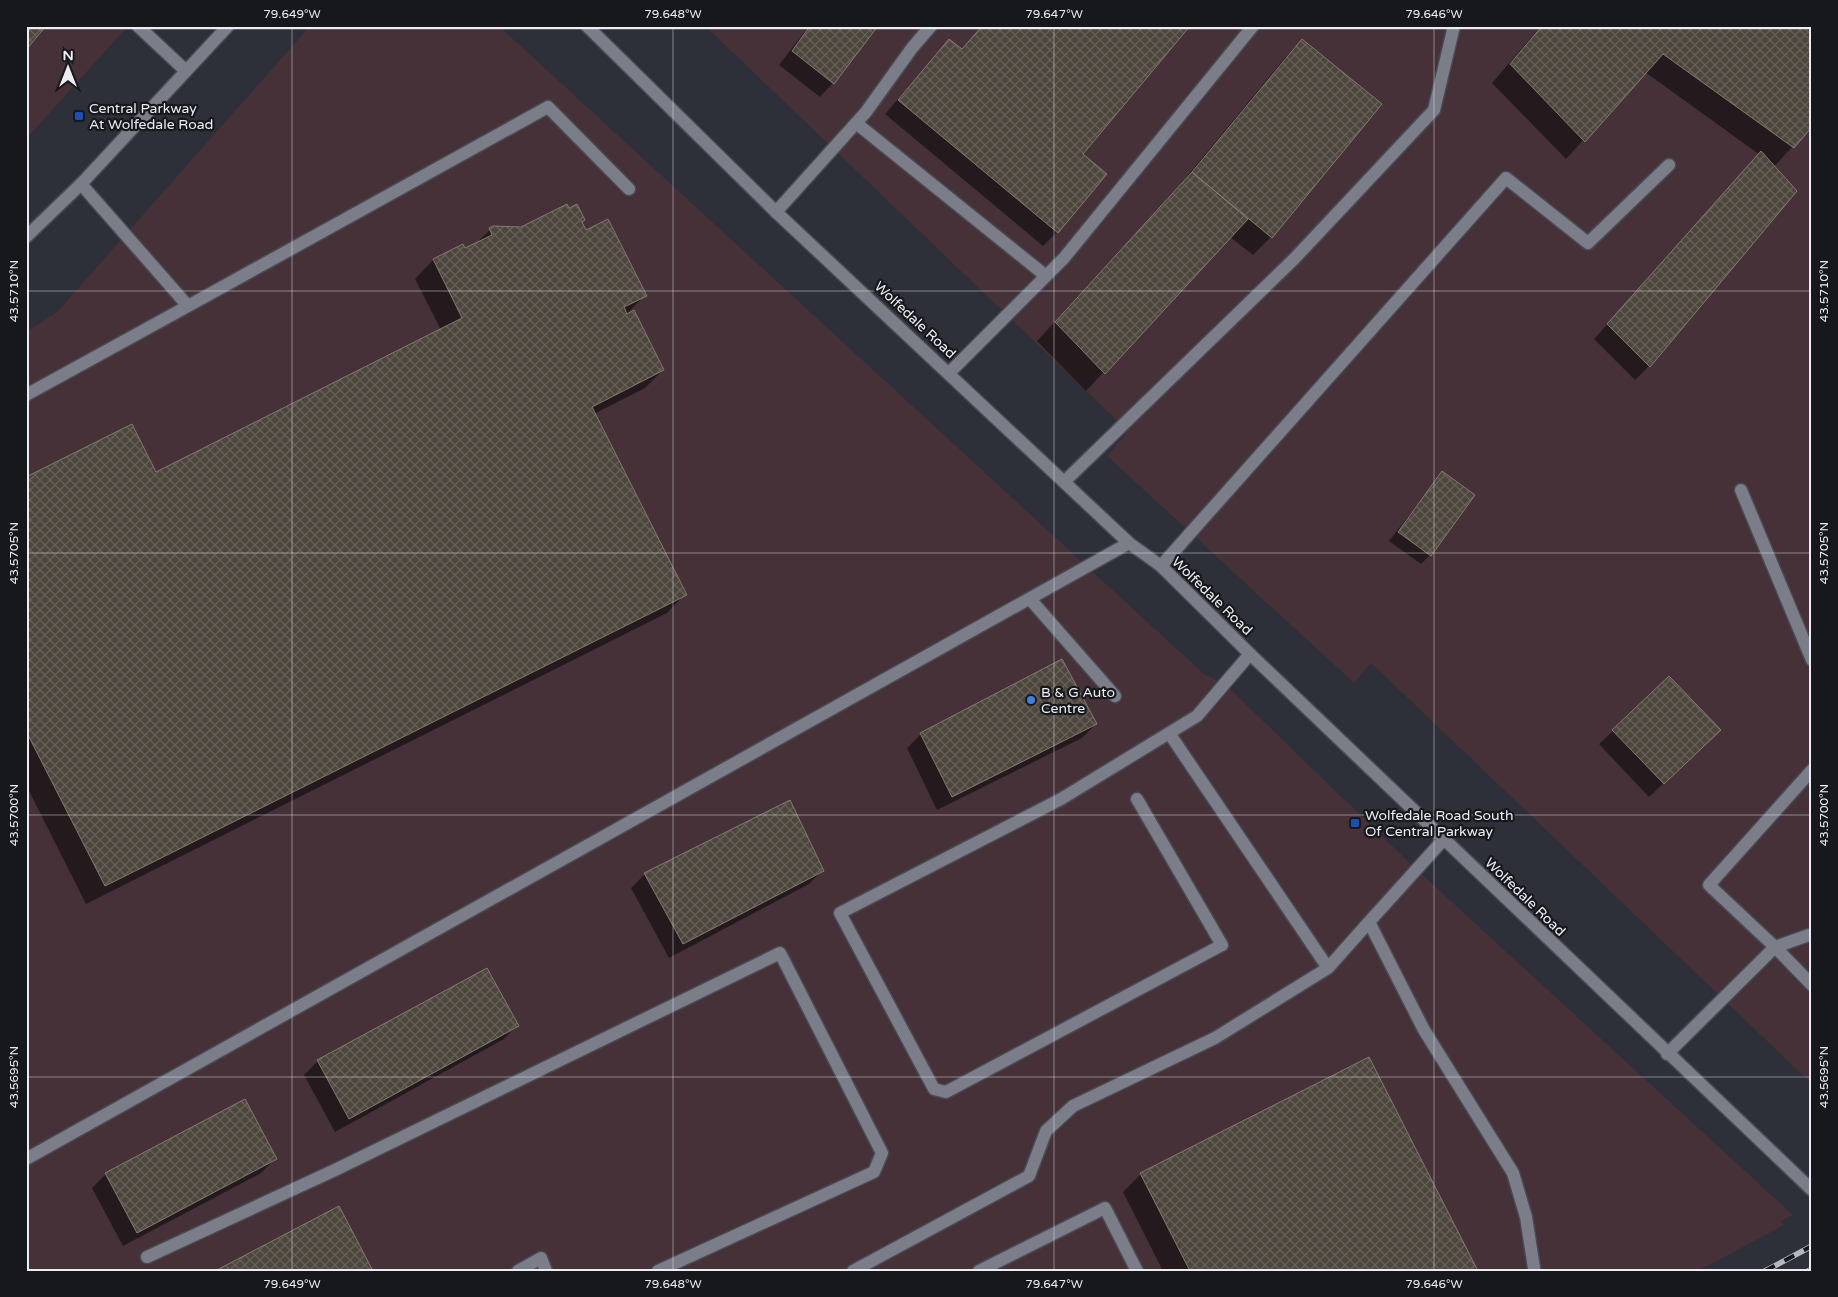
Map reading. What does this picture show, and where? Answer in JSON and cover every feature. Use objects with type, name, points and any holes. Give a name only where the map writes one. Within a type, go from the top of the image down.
[{"type":"street","points":[[138,26],[186,71]]},
{"type":"street","points":[[26,238],[81,184],[228,26]]},
{"type":"street","name":"Wolfedale Road","points":[[587,26],[776,212],[1130,543],[1161,566],[1250,654],[1667,1054],[1812,1190]]},
{"type":"street","points":[[776,212],[856,123],[912,48],[931,26]]},
{"type":"street","points":[[949,372],[1064,258],[1253,26]]},
{"type":"street","points":[[1065,482],[1294,259],[1434,110],[1454,26]]},
{"type":"street","points":[[26,395],[548,107],[629,189]]},
{"type":"street","points":[[856,123],[1046,276]]},
{"type":"street","points":[[1161,566],[1506,178],[1588,243],[1670,165]]},
{"type":"street","points":[[81,184],[188,306]]},
{"type":"street","points":[[1742,490],[1812,660]]},
{"type":"street","points":[[26,1159],[1130,543]]},
{"type":"street","points":[[1030,599],[1115,696]]},
{"type":"street","points":[[1137,799],[1222,945],[946,1092],[934,1089],[840,913],[1060,799],[1197,716],[1250,654]]},
{"type":"street","points":[[1169,733],[1328,968]]},
{"type":"street","points":[[1812,770],[1709,885],[1812,985]]},
{"type":"street","points":[[853,1271],[1028,1176],[1046,1132],[1074,1106],[1215,1038],[1328,968],[1444,839]]},
{"type":"street","points":[[1369,922],[1424,1030],[1513,1173],[1526,1217],[1534,1268]]},
{"type":"street","points":[[1667,1054],[1775,947],[1812,934]]},
{"type":"street","points":[[146,1257],[335,1170],[780,953],[882,1154],[874,1172],[658,1271]]},
{"type":"street","points":[[979,1271],[1105,1208],[1137,1271]]},
{"type":"street","points":[[518,1271],[541,1258],[546,1271]]},
{"type":"shaded area","points":[[26,26],[128,26],[26,139]]},
{"type":"shaded area","points":[[310,26],[499,26],[1204,674],[1226,685],[1415,868],[1793,1215],[1781,1221],[1784,1225],[1698,1271],[26,1271],[26,332],[57,312]]},
{"type":"shaded area","points":[[705,26],[1812,26],[1812,1084],[1371,663],[1354,683],[1107,456],[1128,431]]},
{"type":"building","points":[[26,26],[46,26],[26,50]]},
{"type":"building","points":[[810,26],[878,26],[834,84],[792,51]]},
{"type":"building","points":[[982,26],[1190,26],[1083,154],[1107,174],[1058,233],[898,100],[949,39],[962,49]]},
{"type":"building","points":[[1542,26],[1802,26],[1812,35],[1812,127],[1794,148],[1663,54],[1585,142],[1510,64]]},
{"type":"building","points":[[1302,39],[1382,104],[1272,238],[1192,172]]},
{"type":"building","points":[[1761,151],[1797,191],[1650,367],[1607,324]]},
{"type":"building","points":[[1192,172],[1248,219],[1105,374],[1055,322]]},
{"type":"building","points":[[567,204],[569,208],[577,204],[585,220],[582,222],[586,230],[608,219],[647,296],[624,307],[627,314],[634,310],[664,370],[592,407],[687,595],[105,886],[26,731],[26,477],[132,424],[156,472],[462,318],[433,259],[463,244],[465,248],[492,235],[489,228],[493,226],[521,227]]},
{"type":"building","points":[[1442,471],[1475,495],[1431,556],[1398,532]]},
{"type":"building","points":[[1062,659],[1097,724],[952,797],[920,733]]},
{"type":"building","points":[[1669,676],[1721,730],[1664,784],[1612,730]]},
{"type":"building","points":[[790,800],[824,871],[683,944],[644,873]]},
{"type":"building","points":[[487,968],[519,1026],[349,1119],[317,1060]]},
{"type":"building","points":[[1369,1057],[1478,1271],[1190,1271],[1140,1173]]},
{"type":"building","points":[[245,1099],[277,1159],[137,1233],[105,1173]]},
{"type":"building","points":[[339,1206],[373,1271],[215,1271]]},
{"type":"railway","points":[[1765,1271],[1812,1246]]},
{"type":"railway","points":[[1808,1271],[1812,1269]]},
{"type":"place","name":"Central Parkway At Wolfedale Road","points":[[79,116]]},
{"type":"place","name":"B & G Auto Centre","points":[[1031,700]]},
{"type":"place","name":"Wolfedale Road South Of Central Parkway","points":[[1355,823]]}]
